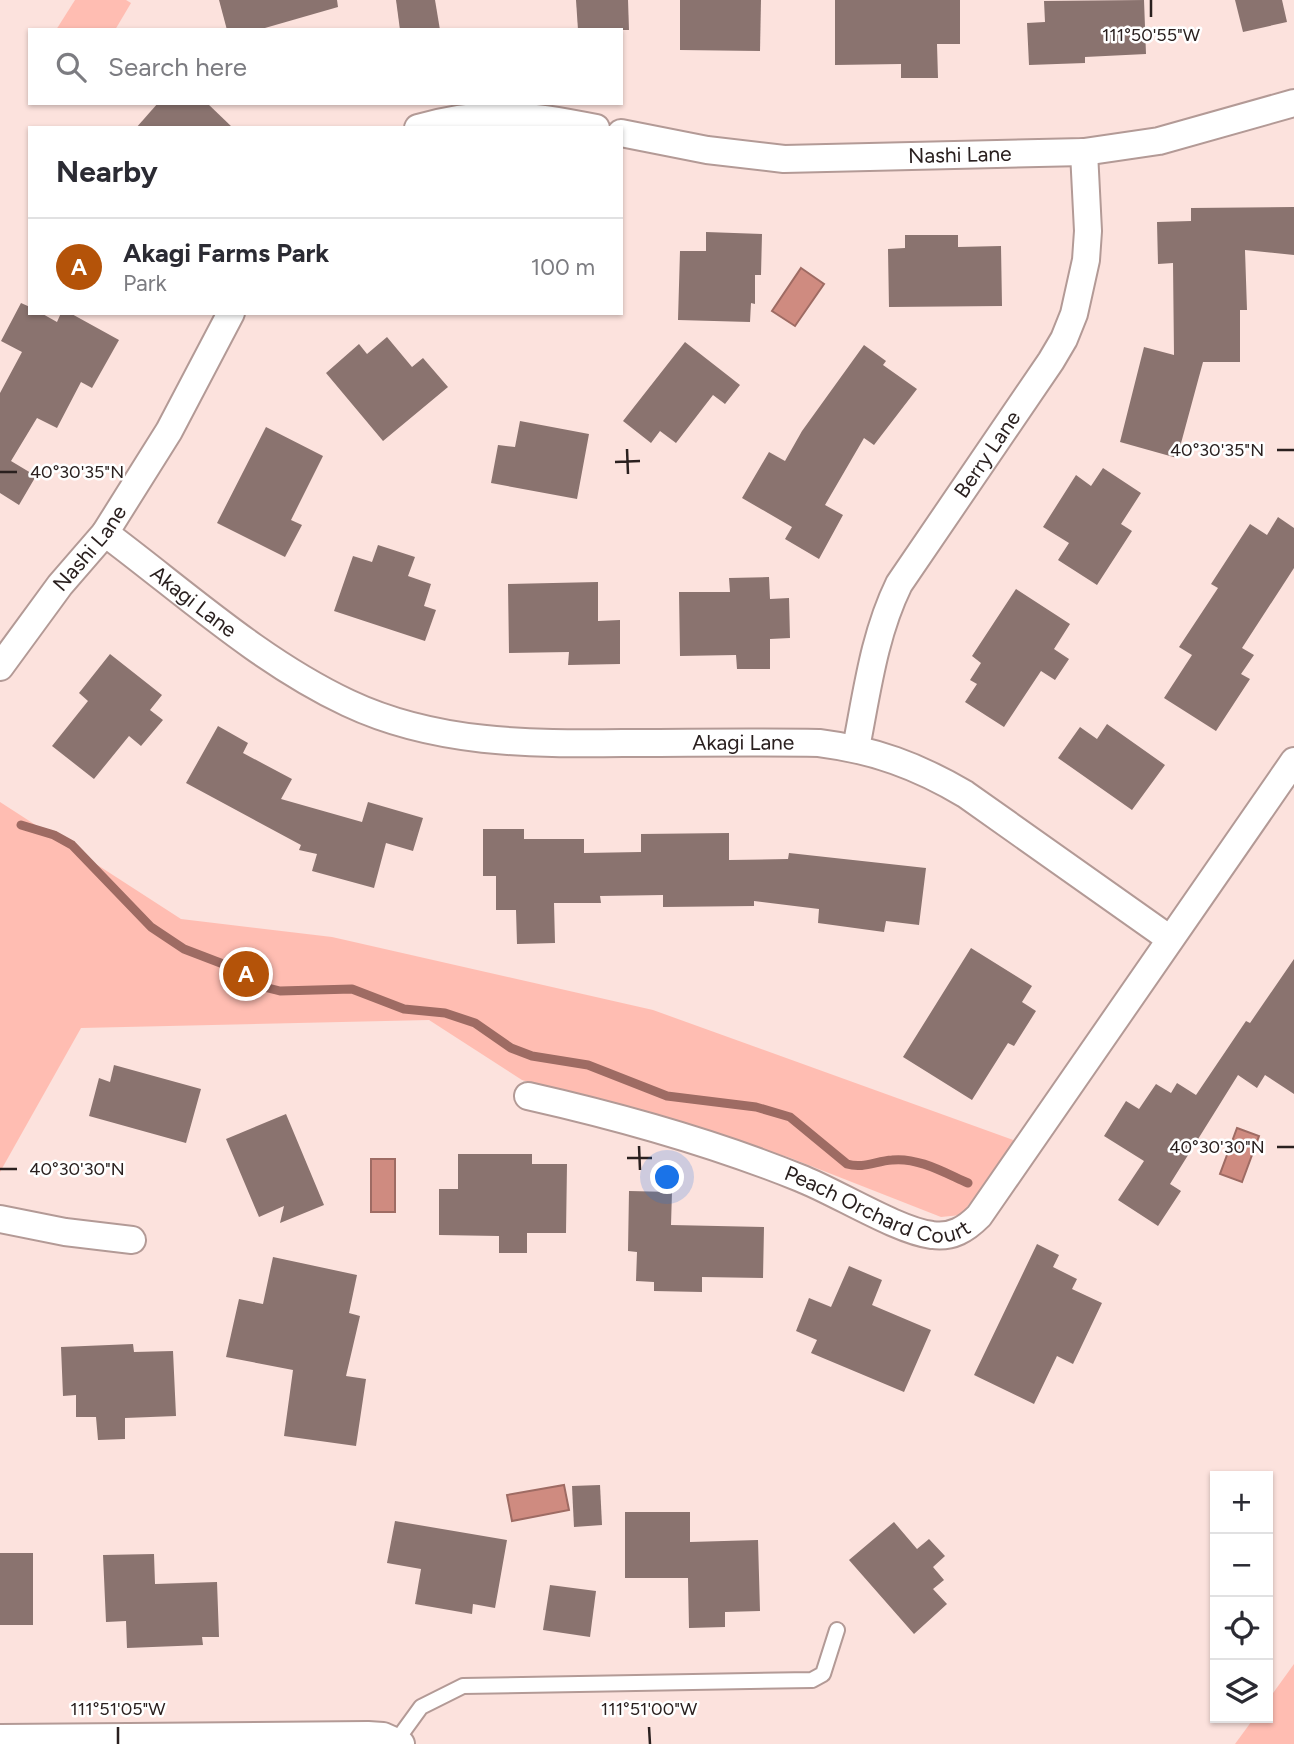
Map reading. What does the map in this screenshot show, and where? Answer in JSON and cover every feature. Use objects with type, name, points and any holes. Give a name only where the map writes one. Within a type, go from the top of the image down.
[{"type":"street","name":"Nashi Lane","points":[[623,133],[707,150],[784,159],[1084,152],[1159,141],[1294,103]]},
{"type":"street","points":[[428,126],[487,114],[527,115],[585,126]]},
{"type":"street","name":"Berry Lane","points":[[856,748],[878,639],[886,610],[899,584],[1051,361],[1074,314],[1081,288],[1088,231],[1084,152]]},
{"type":"street","name":"Nashi Lane","points":[[0,667],[60,585],[106,533],[169,431],[231,315]]},
{"type":"street","name":"Akagi Lane","points":[[106,533],[302,679],[350,704],[401,723],[457,737],[512,743],[781,742],[856,748],[907,763],[965,794],[1170,939]]},
{"type":"street","points":[[1170,939],[1294,761]]},
{"type":"street","name":"Peach Orchard Court","points":[[528,1096],[703,1142],[801,1178],[918,1232],[943,1236],[954,1234],[967,1228],[979,1216],[1170,939]]},
{"type":"street","points":[[0,1219],[65,1232],[132,1240]]},
{"type":"street","points":[[0,1738],[368,1735],[399,1742]]},
{"type":"lane","points":[[399,1742],[421,1707],[463,1686],[813,1680],[823,1674],[837,1630]]},
{"type":"shaded area","points":[[75,0],[126,0],[131,3],[116,28],[57,28]]},
{"type":"shaded area","points":[[801,268],[824,284],[795,326],[772,311]]},
{"type":"shaded area","points":[[0,802],[181,919],[332,937],[653,1010],[1016,1141],[961,1215],[941,1217],[788,1157],[522,1080],[429,1020],[81,1028],[0,1172]]},
{"type":"shaded area","points":[[1237,1128],[1259,1136],[1242,1182],[1220,1174]]},
{"type":"shaded area","points":[[371,1159],[395,1159],[395,1212],[371,1212]]},
{"type":"shaded area","points":[[564,1485],[569,1510],[512,1521],[507,1495]]},
{"type":"shaded area","points":[[1294,1664],[1294,1744],[1235,1744],[1250,1723],[1273,1723],[1273,1693]]},
{"type":"building","points":[[219,0],[337,0],[338,7],[265,28],[226,28]]},
{"type":"building","points":[[396,0],[435,0],[440,28],[400,28]]},
{"type":"building","points":[[576,0],[628,0],[629,30],[578,28]]},
{"type":"building","points":[[680,0],[761,0],[760,51],[680,50]]},
{"type":"building","points":[[835,0],[960,0],[960,44],[937,44],[938,78],[901,78],[901,64],[835,65]]},
{"type":"building","points":[[1144,0],[1146,54],[1085,57],[1085,63],[1029,65],[1027,23],[1045,22],[1044,1]]},
{"type":"building","points":[[1235,0],[1282,0],[1287,22],[1243,32]]},
{"type":"building","points":[[156,105],[209,105],[231,126],[138,126]]},
{"type":"building","points":[[1294,207],[1294,255],[1245,250],[1247,310],[1240,310],[1240,362],[1203,362],[1177,458],[1120,442],[1144,347],[1174,355],[1173,263],[1158,264],[1157,222],[1191,221],[1191,208]]},
{"type":"building","points":[[706,232],[762,234],[761,275],[755,275],[755,304],[751,303],[750,322],[678,320],[680,251],[706,251]]},
{"type":"building","points":[[905,235],[958,235],[958,247],[1001,246],[1002,306],[889,307],[888,249],[905,248]]},
{"type":"building","points":[[21,303],[28,306],[28,315],[45,315],[57,322],[60,315],[74,315],[119,340],[92,388],[81,382],[57,428],[37,418],[11,461],[36,476],[19,505],[0,493],[0,393],[22,352],[1,341]]},
{"type":"building","points":[[387,337],[412,367],[423,358],[448,387],[383,441],[326,373],[359,344],[367,354]]},
{"type":"building","points":[[685,342],[740,385],[725,404],[713,395],[676,443],[660,431],[651,443],[623,421]]},
{"type":"building","points":[[864,345],[886,361],[883,365],[917,389],[874,445],[864,438],[825,505],[843,515],[819,559],[785,539],[792,527],[742,498],[769,452],[785,461],[802,431]]},
{"type":"building","points":[[520,421],[589,434],[577,499],[491,483],[498,445],[515,447]]},
{"type":"building","points":[[266,427],[323,456],[291,520],[302,525],[285,557],[217,523]]},
{"type":"building","points":[[1103,468],[1141,493],[1121,524],[1132,531],[1097,585],[1058,560],[1069,543],[1043,527],[1076,475],[1091,486]]},
{"type":"building","points":[[1278,517],[1294,528],[1294,568],[1242,648],[1254,655],[1241,674],[1250,679],[1216,731],[1164,698],[1192,655],[1179,647],[1218,588],[1211,584],[1250,524],[1267,535]]},
{"type":"building","points":[[378,545],[415,557],[408,576],[431,584],[424,606],[436,610],[425,641],[334,611],[353,556],[372,562]]},
{"type":"building","points":[[769,577],[770,599],[789,598],[790,638],[770,639],[770,669],[737,669],[736,655],[680,656],[679,592],[730,592],[729,578]]},
{"type":"building","points":[[598,582],[598,621],[620,620],[620,664],[568,665],[569,652],[509,653],[508,584]]},
{"type":"building","points":[[1016,589],[1070,624],[1054,649],[1069,659],[1055,680],[1041,671],[1004,727],[965,702],[977,684],[970,680],[981,663],[972,656]]},
{"type":"building","points":[[110,654],[162,695],[150,710],[163,720],[141,746],[129,736],[94,779],[52,746],[88,701],[79,693]]},
{"type":"building","points":[[1107,724],[1165,765],[1132,810],[1058,758],[1080,727],[1097,739]]},
{"type":"building","points":[[218,726],[248,743],[243,753],[292,779],[281,799],[362,822],[368,802],[423,818],[413,851],[386,843],[374,888],[312,871],[317,854],[299,850],[301,845],[186,783]]},
{"type":"building","points":[[483,829],[524,829],[524,839],[584,839],[584,853],[641,852],[641,834],[729,833],[729,860],[788,859],[789,853],[926,868],[919,925],[886,921],[884,932],[818,923],[819,909],[754,901],[754,906],[663,907],[663,895],[600,896],[601,903],[554,903],[555,943],[517,944],[516,910],[496,910],[496,876],[483,876]]},
{"type":"building","points":[[971,948],[1032,986],[1022,1002],[1036,1011],[1014,1046],[1008,1043],[972,1100],[903,1057]]},
{"type":"building","points":[[1294,959],[1294,1094],[1265,1075],[1257,1088],[1238,1075],[1170,1184],[1181,1191],[1158,1226],[1118,1200],[1144,1161],[1104,1136],[1126,1101],[1139,1109],[1156,1084],[1171,1093],[1177,1083],[1196,1095],[1246,1021],[1250,1023]]},
{"type":"building","points":[[114,1065],[201,1089],[186,1143],[89,1116],[99,1078],[110,1082]]},
{"type":"building","points":[[286,1114],[324,1205],[280,1223],[284,1206],[259,1217],[226,1139]]},
{"type":"building","points":[[458,1154],[532,1154],[532,1164],[567,1164],[566,1233],[527,1233],[527,1253],[499,1253],[499,1236],[439,1235],[439,1189],[458,1189]]},
{"type":"building","points":[[629,1191],[672,1192],[671,1225],[764,1227],[763,1278],[702,1277],[702,1292],[654,1291],[654,1282],[636,1281],[637,1252],[628,1251]]},
{"type":"building","points":[[1037,1244],[1059,1255],[1053,1267],[1077,1279],[1072,1289],[1102,1303],[1073,1364],[1057,1356],[1034,1404],[974,1375]]},
{"type":"building","points":[[273,1257],[357,1275],[349,1313],[360,1316],[346,1376],[366,1379],[356,1446],[284,1436],[293,1370],[226,1357],[239,1299],[263,1304]]},
{"type":"building","points":[[849,1266],[882,1280],[872,1305],[931,1330],[904,1392],[811,1353],[817,1340],[796,1331],[809,1298],[831,1307]]},
{"type":"building","points":[[133,1344],[134,1352],[173,1351],[176,1416],[125,1418],[125,1439],[98,1440],[96,1417],[76,1417],[76,1395],[63,1396],[61,1347]]},
{"type":"building","points":[[600,1485],[602,1525],[574,1527],[572,1486]]},
{"type":"building","points":[[625,1512],[690,1512],[690,1542],[758,1540],[760,1611],[725,1612],[725,1627],[689,1628],[688,1578],[625,1578]]},
{"type":"building","points":[[395,1521],[507,1540],[495,1608],[473,1604],[472,1614],[415,1604],[421,1569],[387,1563]]},
{"type":"building","points":[[894,1522],[917,1549],[929,1539],[945,1556],[933,1567],[944,1580],[933,1589],[947,1604],[914,1634],[849,1560]]},
{"type":"building","points":[[0,1553],[33,1553],[33,1625],[0,1625]]},
{"type":"building","points":[[154,1554],[155,1584],[217,1582],[219,1637],[202,1637],[203,1645],[127,1648],[126,1621],[106,1622],[103,1555]]},
{"type":"building","points":[[550,1585],[596,1591],[590,1637],[543,1630]]},
{"type":"waterway","points":[[21,825],[54,835],[72,845],[151,927],[184,949],[231,967],[268,988],[280,991],[352,989],[404,1009],[445,1013],[475,1023],[511,1048],[532,1056],[588,1065],[667,1096],[756,1107],[790,1117],[847,1164],[859,1166],[892,1160],[912,1161],[968,1183]]},
{"type":"place","name":"Akagi Farms Park","points":[[246,974]]}]
